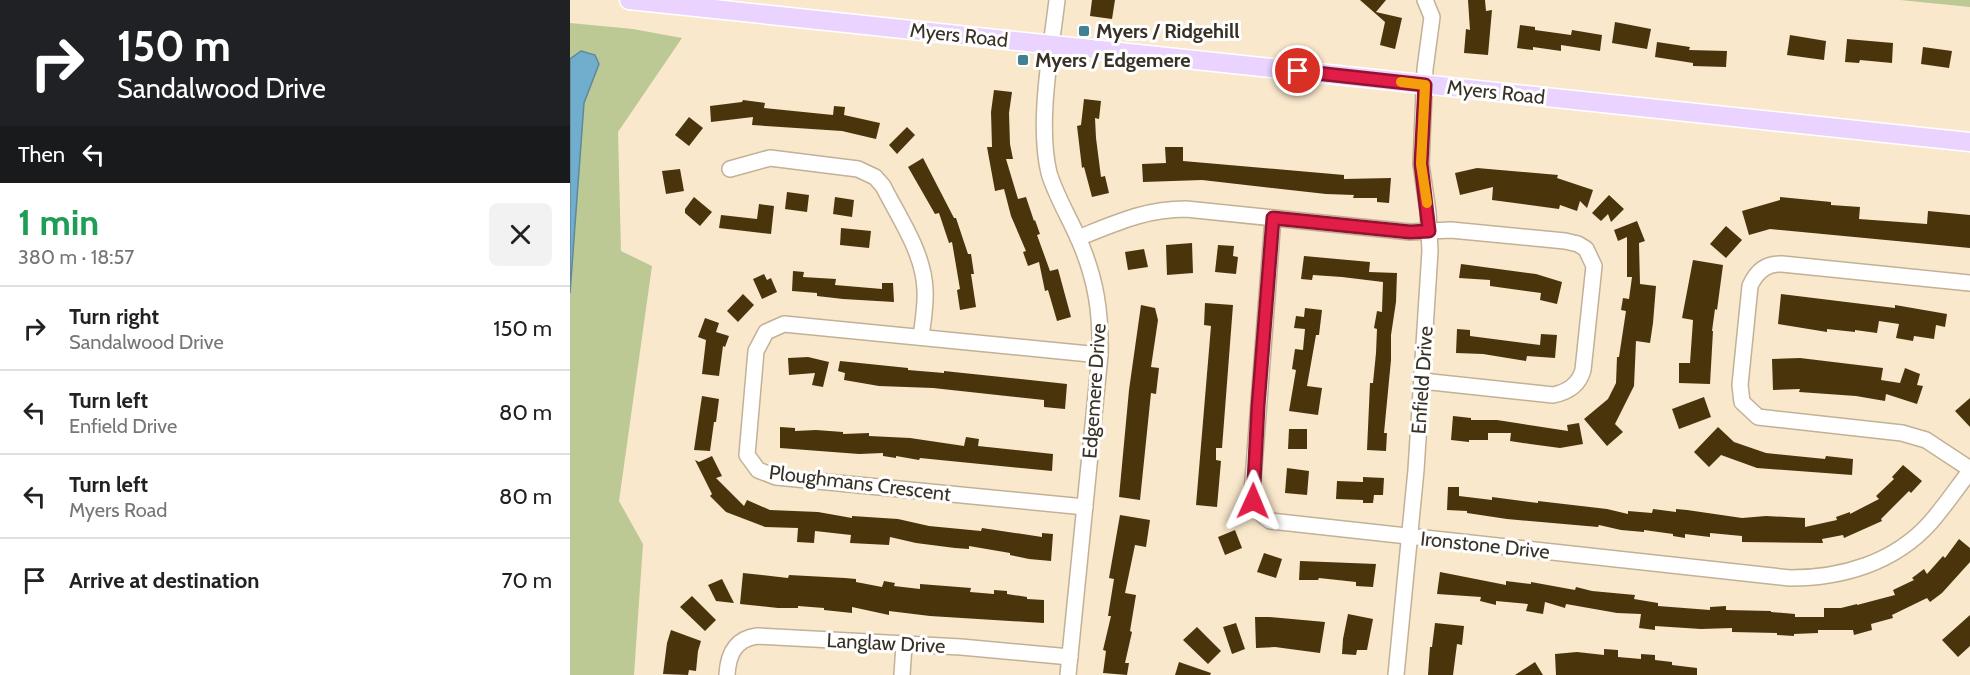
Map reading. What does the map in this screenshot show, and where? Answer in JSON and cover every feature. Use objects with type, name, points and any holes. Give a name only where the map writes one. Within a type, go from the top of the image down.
[{"type":"main road","name":"Myers Road","points":[[629,0],[1970,142]]},
{"type":"street","name":"Edgemere Drive","points":[[1057,0],[1045,114],[1045,150],[1057,195],[1088,261],[1098,297],[1101,320],[1100,355],[1068,675]]},
{"type":"street","name":"Enfield Drive","points":[[1396,675],[1422,381],[1429,231],[1421,164],[1425,85],[1432,17],[1425,0]]},
{"type":"street","points":[[730,169],[770,158],[858,169],[875,177],[883,186],[922,268],[925,290],[921,337]]},
{"type":"street","points":[[1078,238],[1125,219],[1161,210],[1186,209],[1410,232],[1451,230],[1572,242],[1586,249],[1594,270],[1583,370],[1581,378],[1571,388],[1554,395],[1422,381]]},
{"type":"street","name":"Ironstone Drive","points":[[1273,218],[1252,493],[1256,509],[1262,516],[1280,524],[1790,578],[1829,576],[1868,566],[1901,548],[1929,524],[1970,470]]},
{"type":"street","points":[[1970,283],[1774,263],[1766,266],[1754,277],[1750,286],[1740,385],[1742,402],[1758,417],[1902,433],[1926,440],[1970,470]]},
{"type":"street","name":"Ploughmans Crescent","points":[[1085,507],[776,477],[758,471],[747,454],[756,351],[766,332],[784,324],[1100,355]]},
{"type":"street","name":"Langlaw Drive","points":[[727,675],[733,651],[737,645],[750,637],[961,647],[1070,657]]},
{"type":"street","points":[[902,675],[904,645]]},
{"type":"green space","points":[[1900,0],[1970,0],[1970,7]]},
{"type":"green space","points":[[570,23],[633,29],[682,38],[618,132],[621,251],[652,266],[619,501],[643,544],[634,675],[570,675]]},
{"type":"water","points":[[581,51],[595,55],[599,64],[584,103],[570,293],[570,59]]},
{"type":"building","points":[[1092,0],[1115,0],[1112,19],[1090,16]]},
{"type":"building","points":[[1360,0],[1386,0],[1376,12],[1402,18],[1395,49],[1380,45],[1385,22]]},
{"type":"building","points":[[1468,0],[1485,0],[1486,11],[1492,10],[1488,55],[1464,53],[1466,29],[1470,30]]},
{"type":"building","points":[[1615,22],[1651,29],[1647,49],[1612,43]]},
{"type":"building","points":[[1520,25],[1535,27],[1535,30],[1571,35],[1572,30],[1602,35],[1600,51],[1561,45],[1561,51],[1533,47],[1533,50],[1517,48]]},
{"type":"building","points":[[1790,35],[1826,41],[1824,60],[1787,55]]},
{"type":"building","points":[[1847,39],[1893,43],[1892,63],[1860,60],[1859,63],[1845,62]]},
{"type":"building","points":[[1657,42],[1690,47],[1689,50],[1727,51],[1726,67],[1693,66],[1693,63],[1655,57]]},
{"type":"building","points":[[1923,47],[1952,51],[1949,68],[1921,64]]},
{"type":"building","points":[[994,90],[1012,92],[1009,113],[1013,159],[1006,159],[1018,199],[1026,197],[1040,234],[1037,235],[1050,271],[1058,269],[1071,317],[1057,321],[1048,290],[1045,291],[1039,262],[1028,266],[1023,252],[1026,251],[1011,216],[1004,189],[995,191],[987,147],[992,147],[991,112]]},
{"type":"building","points":[[1084,99],[1101,101],[1099,119],[1095,118],[1096,138],[1101,177],[1105,176],[1109,193],[1092,197],[1084,167],[1082,168],[1077,126],[1081,125]]},
{"type":"building","points":[[743,100],[765,103],[764,108],[833,115],[834,106],[845,107],[844,115],[880,123],[876,139],[842,131],[752,125],[753,117],[711,122],[710,106]]},
{"type":"building","points":[[689,117],[703,128],[689,146],[675,135]]},
{"type":"building","points":[[907,127],[915,135],[897,154],[889,145]]},
{"type":"building","points":[[1165,147],[1183,147],[1183,161],[1344,175],[1344,179],[1391,178],[1389,203],[1377,202],[1377,198],[1353,198],[1354,195],[1202,180],[1143,182],[1142,164],[1166,163]]},
{"type":"building","points":[[923,158],[956,218],[968,254],[971,254],[974,274],[971,274],[976,307],[960,310],[957,290],[960,289],[952,242],[949,243],[939,213],[935,214],[908,167]]},
{"type":"building","points":[[1477,168],[1558,175],[1557,178],[1593,190],[1587,208],[1580,201],[1577,211],[1560,205],[1559,209],[1492,200],[1493,187],[1460,195],[1455,173]]},
{"type":"building","points":[[680,169],[684,191],[666,194],[662,171]]},
{"type":"building","points":[[787,192],[809,195],[807,212],[785,209]]},
{"type":"building","points":[[1609,195],[1624,209],[1611,222],[1608,214],[1601,221],[1592,213]]},
{"type":"building","points":[[694,197],[712,212],[700,226],[685,213],[685,209]]},
{"type":"building","points":[[835,197],[854,200],[852,217],[833,214]]},
{"type":"building","points":[[1780,197],[1860,207],[1859,219],[1927,224],[1928,211],[1970,215],[1970,248],[1770,229],[1749,235],[1742,211],[1780,200]]},
{"type":"building","points":[[759,204],[774,206],[771,234],[719,228],[721,215],[757,219]]},
{"type":"building","points":[[1637,221],[1645,241],[1639,243],[1640,284],[1656,286],[1653,323],[1650,343],[1636,341],[1634,386],[1615,424],[1623,432],[1607,446],[1584,419],[1608,399],[1616,383],[1617,357],[1619,357],[1626,311],[1621,310],[1623,298],[1629,299],[1632,277],[1627,277],[1627,237],[1618,241],[1614,230]]},
{"type":"building","points":[[1726,226],[1742,240],[1726,258],[1710,244]]},
{"type":"building","points":[[841,228],[871,231],[869,248],[840,245]]},
{"type":"building","points":[[1192,243],[1193,273],[1167,275],[1166,245]]},
{"type":"building","points":[[1218,245],[1234,246],[1233,256],[1238,257],[1236,274],[1215,272]]},
{"type":"building","points":[[1144,249],[1148,267],[1128,270],[1125,252]]},
{"type":"building","points":[[1304,256],[1370,262],[1369,272],[1397,273],[1384,433],[1387,433],[1386,451],[1367,450],[1370,383],[1373,383],[1376,353],[1377,329],[1374,328],[1377,311],[1382,312],[1383,282],[1313,275],[1312,280],[1301,279]]},
{"type":"building","points":[[1693,260],[1723,265],[1712,331],[1710,384],[1679,383],[1679,363],[1690,363],[1693,320],[1682,318]]},
{"type":"building","points":[[1461,264],[1536,274],[1562,282],[1557,304],[1540,300],[1541,293],[1490,286],[1490,280],[1459,278]]},
{"type":"building","points":[[793,271],[804,272],[803,277],[836,279],[835,285],[882,289],[882,283],[893,283],[894,302],[843,299],[817,296],[817,293],[792,291]]},
{"type":"building","points":[[764,274],[767,280],[771,278],[777,292],[762,299],[753,279]]},
{"type":"building","points":[[743,294],[754,305],[738,322],[727,311]]},
{"type":"building","points":[[1781,294],[1895,308],[1895,305],[1947,314],[1945,327],[1936,325],[1934,339],[1914,336],[1913,341],[1896,338],[1899,324],[1879,321],[1877,333],[1827,329],[1827,332],[1778,324]]},
{"type":"building","points":[[1205,303],[1233,305],[1222,448],[1216,448],[1216,460],[1221,461],[1217,507],[1196,505],[1211,326],[1204,325]]},
{"type":"building","points":[[1141,305],[1155,308],[1158,320],[1151,367],[1159,368],[1156,394],[1151,393],[1140,500],[1119,497],[1129,390]]},
{"type":"building","points":[[1305,308],[1322,310],[1319,335],[1316,335],[1307,386],[1322,388],[1318,415],[1289,411],[1296,370],[1292,369],[1295,349],[1303,350],[1305,329],[1294,328],[1296,316],[1304,317]]},
{"type":"building","points":[[705,318],[719,323],[716,332],[729,336],[725,347],[723,346],[719,376],[702,374],[706,340],[698,337]]},
{"type":"building","points":[[1457,329],[1470,330],[1470,336],[1540,345],[1541,334],[1557,335],[1555,358],[1527,356],[1526,361],[1483,354],[1456,353]]},
{"type":"building","points":[[808,357],[829,362],[823,387],[812,385],[815,373],[789,375],[788,358]]},
{"type":"building","points":[[1800,358],[1883,368],[1881,380],[1900,383],[1905,368],[1920,374],[1917,385],[1923,386],[1917,404],[1886,394],[1885,401],[1856,396],[1799,392],[1800,389],[1773,390],[1772,359]]},
{"type":"building","points":[[840,361],[908,368],[908,370],[944,373],[944,371],[1067,384],[1065,409],[1044,407],[1044,400],[933,388],[879,386],[844,380],[845,373],[838,371]]},
{"type":"building","points":[[702,396],[719,399],[710,451],[694,450]]},
{"type":"building","points":[[1704,397],[1711,417],[1679,429],[1672,409]]},
{"type":"building","points":[[1970,398],[1970,427],[1955,411]]},
{"type":"building","points":[[1453,416],[1568,431],[1567,425],[1579,423],[1583,444],[1560,448],[1510,441],[1511,433],[1488,433],[1488,440],[1469,440],[1469,442],[1451,440]]},
{"type":"building","points":[[780,427],[795,428],[795,431],[869,433],[869,436],[910,438],[964,446],[966,437],[979,439],[978,446],[1053,454],[1052,471],[896,456],[896,458],[883,456],[883,453],[859,454],[780,448]]},
{"type":"building","points":[[1718,427],[1734,442],[1766,453],[1825,459],[1826,456],[1853,459],[1852,475],[1757,468],[1721,455],[1709,467],[1694,452]]},
{"type":"building","points":[[1289,429],[1307,429],[1307,449],[1288,449]]},
{"type":"building","points":[[712,456],[722,476],[716,478],[744,506],[747,500],[770,510],[818,512],[852,518],[852,516],[898,519],[929,526],[981,531],[982,528],[1042,537],[1042,533],[1053,534],[1051,561],[1029,559],[1010,555],[1010,553],[969,546],[969,549],[955,548],[890,537],[889,545],[850,543],[851,535],[815,531],[814,543],[797,542],[798,528],[765,527],[726,512],[710,496],[712,494],[695,460],[699,462]]},
{"type":"building","points":[[1903,465],[1922,481],[1911,493],[1909,491],[1881,519],[1882,521],[1844,538],[1843,535],[1822,539],[1823,543],[1742,542],[1742,536],[1710,533],[1710,537],[1685,534],[1685,538],[1644,530],[1644,532],[1599,525],[1598,527],[1507,519],[1467,513],[1467,511],[1447,510],[1448,487],[1459,487],[1459,496],[1492,500],[1492,497],[1538,503],[1538,501],[1607,509],[1628,514],[1628,511],[1652,513],[1653,509],[1676,512],[1676,509],[1742,518],[1766,516],[1805,518],[1805,527],[1837,520],[1836,517],[1850,512],[1850,514],[1879,499],[1876,496],[1894,479],[1892,477]]},
{"type":"building","points":[[1287,468],[1309,471],[1307,495],[1285,493]]},
{"type":"building","points":[[1363,477],[1384,478],[1383,495],[1374,495],[1373,503],[1363,503],[1363,500],[1336,499],[1337,481],[1363,482]]},
{"type":"building","points":[[1120,515],[1150,520],[1146,547],[1135,545],[1125,593],[1136,595],[1130,631],[1132,632],[1125,663],[1129,663],[1127,675],[1103,673],[1106,651],[1103,650],[1111,616],[1108,616],[1114,579],[1109,578]]},
{"type":"building","points":[[1235,530],[1242,548],[1225,555],[1218,537]]},
{"type":"building","points":[[1959,539],[1970,548],[1970,562],[1942,593],[1930,602],[1927,598],[1892,615],[1893,618],[1871,624],[1872,630],[1854,635],[1853,630],[1818,630],[1818,633],[1794,634],[1794,636],[1777,635],[1777,633],[1732,632],[1732,628],[1701,629],[1655,626],[1655,630],[1639,628],[1641,614],[1617,613],[1566,604],[1565,608],[1545,602],[1543,614],[1526,611],[1528,604],[1496,601],[1496,605],[1480,601],[1481,597],[1437,594],[1440,572],[1506,585],[1506,581],[1531,584],[1531,582],[1575,590],[1576,587],[1592,591],[1635,595],[1634,599],[1658,603],[1658,606],[1710,610],[1710,607],[1726,606],[1726,610],[1771,611],[1795,614],[1795,617],[1824,617],[1824,608],[1841,608],[1895,595],[1893,590],[1914,580],[1912,578],[1924,569],[1927,574],[1943,556],[1945,558]]},
{"type":"building","points":[[1264,553],[1282,559],[1276,578],[1257,572]]},
{"type":"building","points":[[1300,561],[1376,564],[1373,587],[1356,586],[1356,582],[1319,578],[1318,580],[1299,580]]},
{"type":"building","points":[[743,573],[788,578],[789,575],[856,579],[856,582],[882,587],[884,581],[895,583],[894,586],[920,589],[920,584],[971,588],[970,592],[994,594],[994,590],[1007,591],[1007,594],[1027,597],[1027,599],[1044,600],[1044,623],[930,616],[889,611],[889,615],[852,607],[852,613],[824,610],[824,608],[798,606],[798,608],[778,608],[740,604]]},
{"type":"building","points":[[722,579],[734,603],[716,601],[708,585]]},
{"type":"building","points":[[692,596],[716,620],[705,631],[680,607]]},
{"type":"building","points":[[1348,614],[1373,619],[1367,650],[1357,650],[1356,655],[1342,654]]},
{"type":"building","points":[[1970,615],[1970,646],[1958,657],[1942,640]]},
{"type":"building","points":[[1255,617],[1325,622],[1320,653],[1275,647],[1256,648]]},
{"type":"building","points":[[1236,623],[1245,649],[1232,654],[1223,627]]},
{"type":"building","points":[[1435,623],[1464,626],[1462,645],[1457,644],[1453,675],[1428,675]]},
{"type":"building","points":[[1197,627],[1221,651],[1208,664],[1183,640]]},
{"type":"building","points":[[671,630],[701,641],[696,671],[689,670],[688,675],[663,674]]},
{"type":"building","points":[[1604,649],[1618,650],[1618,657],[1641,659],[1641,654],[1655,655],[1655,660],[1697,668],[1697,675],[1556,675],[1555,654],[1577,652],[1604,655]]},
{"type":"building","points":[[1179,662],[1211,673],[1210,675],[1175,675]]},
{"type":"building","points":[[1535,662],[1543,675],[1515,675]]},
{"type":"slow traffic","points":[[1401,82],[1425,85],[1421,164],[1427,203]]},
{"type":"place","name":"Myers / Ridgehill","points":[[1084,31]]},
{"type":"place","name":"Myers / Edgemere","points":[[1023,60]]},
{"type":"route","points":[[1253,501],[1273,218],[1410,232],[1429,231],[1421,164],[1425,85],[1298,71]]}]
